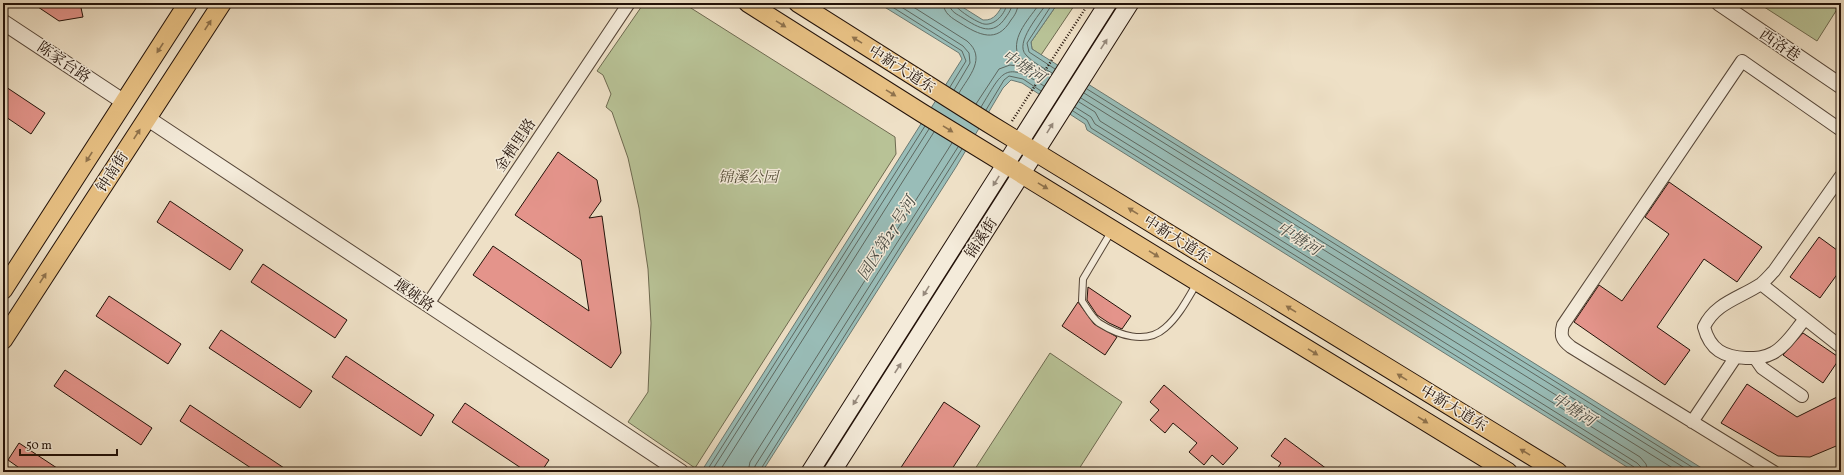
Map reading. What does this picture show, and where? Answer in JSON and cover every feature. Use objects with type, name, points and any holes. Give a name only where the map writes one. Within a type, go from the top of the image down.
[{"type":"main road","name":"钟南街","points":[[3,290],[188,3]]},
{"type":"main road","name":"钟南街","points":[[3,340],[222,3]]},
{"type":"main road","name":"中新大道东","points":[[748,3],[922,113],[1113,228],[1508,472]]},
{"type":"main road","name":"中新大道东","points":[[798,3],[988,123],[1558,472]]},
{"type":"main road","name":"锦溪街","points":[[810,472],[1108,3]]},
{"type":"main road","name":"锦溪街","points":[[832,472],[1130,3]]},
{"type":"street","name":"金栖里路","points":[[428,304],[629,3]]},
{"type":"street","name":"西洛巷","points":[[1719,3],[1841,86]]},
{"type":"street","name":"陈家台路","points":[[3,22],[124,102]]},
{"type":"street","points":[[1774,472],[1563,341],[1560,333],[1562,325],[1742,61],[1841,130]]},
{"type":"street","name":"堰姚路","points":[[147,118],[681,472]]},
{"type":"street","points":[[1804,320],[1791,337],[1774,353],[1764,358],[1735,358],[1724,354],[1713,347],[1707,338],[1704,327],[1708,317],[1720,306],[1761,284],[1774,271],[1841,176]]},
{"type":"street","points":[[1761,284],[1804,320],[1841,347]]},
{"type":"street","points":[[1692,422],[1735,358]]},
{"type":"street","points":[[1755,358],[1762,368],[1802,396]]},
{"type":"lane","points":[[1113,228],[1083,278],[1082,301],[1098,322],[1128,337],[1151,337],[1169,324],[1198,281]]},
{"type":"path","points":[[1005,133],[1052,58],[1089,3]]},
{"type":"green space","name":"锦溪公园","points":[[644,3],[683,3],[895,137],[896,154],[695,468],[628,422],[648,392],[651,323],[648,269],[639,208],[628,158],[612,112],[606,107],[611,94],[603,75],[597,71]]},
{"type":"green space","points":[[1058,3],[1076,3],[1041,55],[1032,49],[1031,42]]},
{"type":"green space","points":[[1758,3],[1841,3],[1817,41]]},
{"type":"green space","points":[[1050,353],[1122,402],[1077,472],[973,472]]},
{"type":"water","points":[[878,3],[956,3],[983,20],[987,20],[994,17],[1004,3],[1058,3],[1031,42],[1032,49],[1708,472],[1635,472],[1087,130],[1085,124],[1022,83],[1011,80],[1003,88],[956,167],[762,472],[701,472],[962,59],[959,53]]},
{"type":"building","points":[[32,3],[80,3],[83,17],[59,21]]},
{"type":"building","points":[[3,85],[45,113],[31,134],[3,115]]},
{"type":"building","points":[[558,152],[597,180],[601,201],[589,218],[602,216],[621,353],[611,368],[473,275],[493,246],[589,311],[581,260],[515,215]]},
{"type":"building","points":[[1669,182],[1762,247],[1737,282],[1704,259],[1657,327],[1690,350],[1665,385],[1574,322],[1599,285],[1622,301],[1669,234],[1645,217]]},
{"type":"building","points":[[170,201],[243,250],[230,270],[157,222]]},
{"type":"building","points":[[1819,237],[1841,253],[1841,269],[1820,298],[1790,277]]},
{"type":"building","points":[[263,264],[347,320],[335,338],[251,282]]},
{"type":"building","points":[[1088,287],[1131,316],[1122,329],[1097,315],[1087,300]]},
{"type":"building","points":[[109,296],[181,344],[168,364],[96,316]]},
{"type":"building","points":[[1078,302],[1094,324],[1117,337],[1105,355],[1062,326]]},
{"type":"building","points":[[221,330],[312,391],[300,408],[209,348]]},
{"type":"building","points":[[1803,333],[1840,358],[1823,383],[1783,355]]},
{"type":"building","points":[[346,356],[434,415],[421,436],[332,377]]},
{"type":"building","points":[[65,370],[152,428],[141,445],[54,386]]},
{"type":"building","points":[[1747,384],[1797,417],[1841,395],[1841,444],[1810,457],[1778,456],[1721,423]]},
{"type":"building","points":[[1164,385],[1238,448],[1223,465],[1212,455],[1204,465],[1189,452],[1197,443],[1173,423],[1165,433],[1150,420],[1159,410],[1150,402]]},
{"type":"building","points":[[944,402],[980,426],[950,472],[898,472]]},
{"type":"building","points":[[465,403],[549,460],[541,472],[527,472],[452,422]]},
{"type":"building","points":[[190,405],[290,472],[257,472],[180,421]]},
{"type":"building","points":[[1285,438],[1331,472],[1275,472],[1281,463],[1271,456]]},
{"type":"building","points":[[19,443],[63,472],[25,472],[8,460]]},
{"type":"water label","name":"中塘河","points":[[1024,66]]},
{"type":"water label","name":"园区第27号河","points":[[886,238]]},
{"type":"water label","name":"中塘河","points":[[1299,238]]},
{"type":"water label","name":"中塘河","points":[[1574,409]]}]
